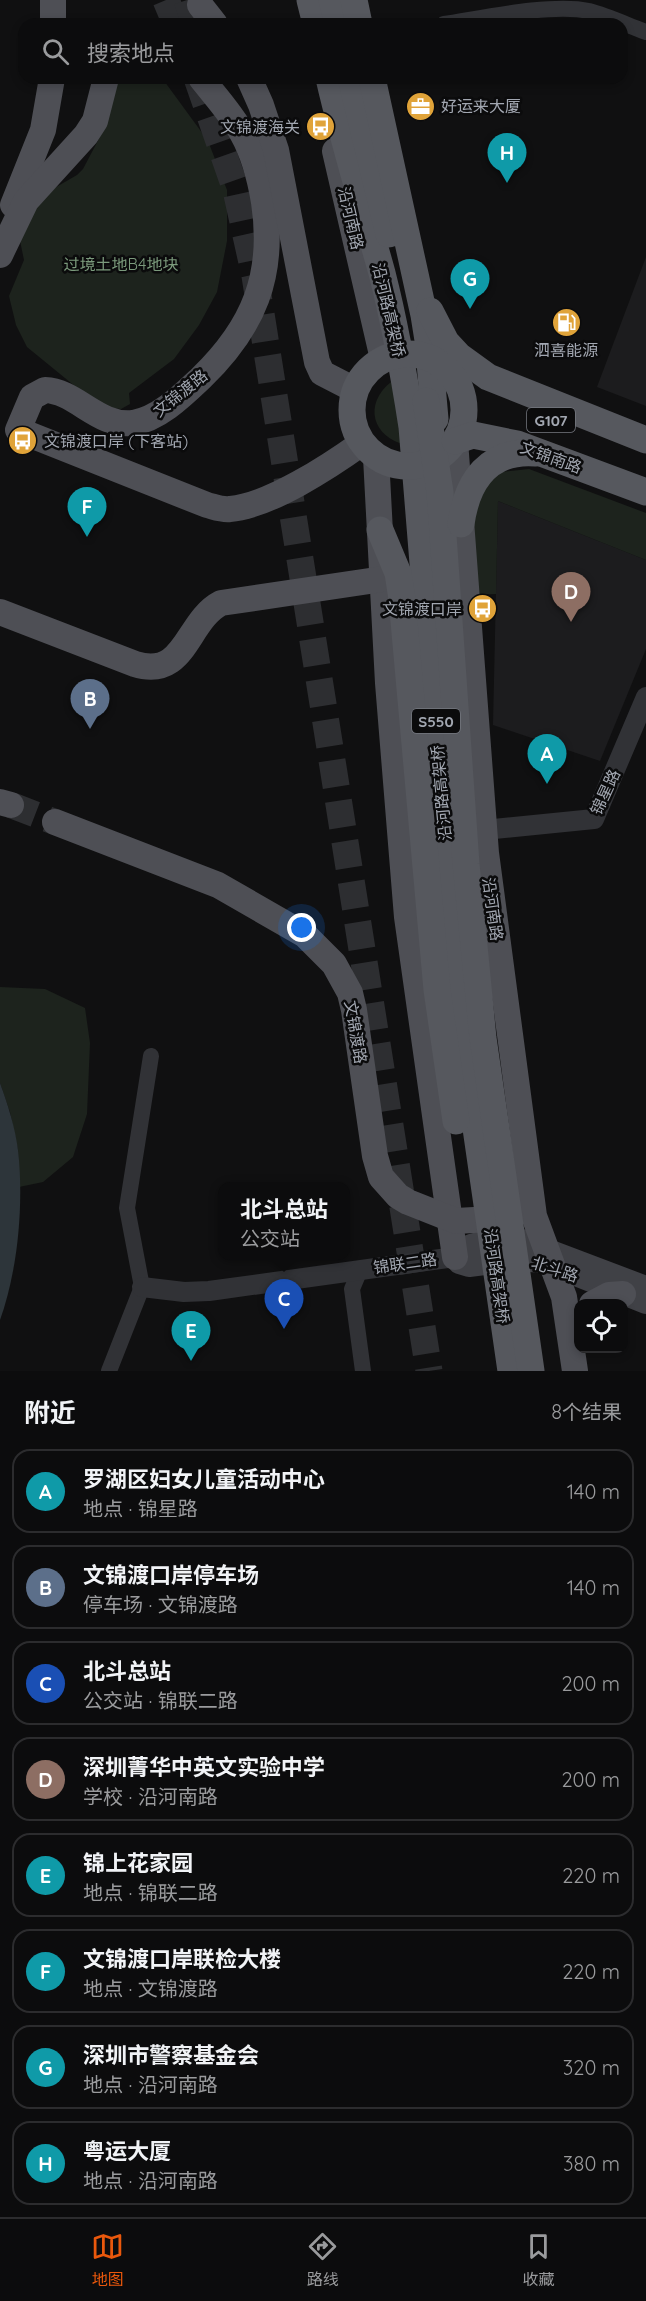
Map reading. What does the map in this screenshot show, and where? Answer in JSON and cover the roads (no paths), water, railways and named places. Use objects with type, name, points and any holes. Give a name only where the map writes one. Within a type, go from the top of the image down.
[{"type":"highway","points":[[310,0],[314,18]]},
{"type":"highway","points":[[332,0],[336,18]]},
{"type":"highway","points":[[354,0],[358,18]]},
{"type":"highway","name":"沿河路高架桥","points":[[330,84],[339,125],[382,275],[400,355],[412,427],[463,1038],[511,1371]]},
{"type":"highway","name":"沿河路高架桥","points":[[352,84],[412,328],[441,492],[466,864],[476,975],[531,1371]]},
{"type":"highway","points":[[373,84],[415,267],[429,340],[441,492]]},
{"type":"highway","points":[[415,267],[437,326],[459,356],[474,368],[507,386],[646,440]]},
{"type":"highway","points":[[428,356],[405,353],[383,359],[366,372],[355,390],[351,412],[356,434],[369,450],[398,466],[424,464],[441,455],[455,441],[462,423],[464,404],[456,381]]},
{"type":"highway","name":"G107","points":[[428,356],[444,366],[456,381]]},
{"type":"highway","name":"文锦南路","points":[[456,381],[646,456]]},
{"type":"highway","name":"文锦南路","points":[[455,441],[473,435],[518,444],[646,492]]},
{"type":"highway","points":[[461,524],[463,507],[470,489],[479,475],[492,463],[506,456],[527,452],[546,454]]},
{"type":"highway","points":[[380,530],[398,573],[402,599],[437,990],[494,1371]]},
{"type":"main road","points":[[52,0],[53,18]]},
{"type":"main road","points":[[300,0],[304,18]]},
{"type":"main road","points":[[344,0],[348,18]]},
{"type":"main road","points":[[0,232],[33,159],[43,130],[51,84]]},
{"type":"main road","points":[[0,255],[26,201],[86,135],[95,121],[104,84]]},
{"type":"main road","name":"文锦渡路","points":[[206,84],[241,131],[250,149],[261,189],[266,220],[266,266],[262,285],[251,312],[234,339],[208,371],[176,399],[150,417],[134,423],[119,422],[92,412],[55,392],[45,390],[32,397],[18,430],[207,505],[228,509],[252,503],[369,450]]},
{"type":"main road","points":[[252,84],[265,116],[279,162],[317,362],[322,373],[355,390]]},
{"type":"main road","name":"沿河南路","points":[[319,84],[383,359]]},
{"type":"main road","points":[[363,84],[428,356]]},
{"type":"main road","name":"沿河南路","points":[[455,441],[484,830],[534,1216],[545,1255],[564,1297],[574,1329]]},
{"type":"main road","points":[[369,450],[380,530],[394,766],[407,916],[454,1257]]},
{"type":"main road","points":[[0,612],[135,664],[150,667],[173,660],[184,648],[200,619],[221,603],[383,579]]},
{"type":"main road","name":"文锦渡路","points":[[55,822],[218,885],[305,935],[322,949],[334,964],[350,993],[375,1156],[381,1177],[398,1196],[449,1219],[464,1222],[518,1219],[528,1224],[536,1234],[545,1255]]},
{"type":"main road","name":"北斗路","points":[[454,1257],[459,1263],[469,1266],[545,1255],[638,1294]]},
{"type":"main road","points":[[601,1299],[609,1295],[638,1294]]},
{"type":"main road","name":"沿河南路","points":[[575,1353],[575,1371]]},
{"type":"street","points":[[491,17],[492,0]]},
{"type":"street","points":[[484,18],[572,9],[609,18]]},
{"type":"street","points":[[628,25],[646,32]]},
{"type":"street","name":"锦星路","points":[[484,830],[594,819],[646,697]]},
{"type":"street","points":[[110,1371],[142,1287],[127,1208],[151,1056]]},
{"type":"street","name":"锦联二路","points":[[142,1287],[198,1292],[454,1257]]},
{"type":"street","points":[[360,1270],[352,1289],[363,1371]]},
{"type":"street","points":[[360,1270],[374,1371]]},
{"type":"tunnel","points":[[166,0],[174,18]]},
{"type":"tunnel","points":[[187,0],[193,18]]},
{"type":"tunnel","points":[[199,84],[236,190],[255,276],[429,1371]]},
{"type":"tunnel","points":[[11,805],[55,822]]},
{"type":"place","name":"好运来大厦","points":[[420,106]]},
{"type":"place","name":"文锦渡海关","points":[[321,127]]},
{"type":"place","name":"粤运大厦","points":[[507,183]]},
{"type":"place","name":"深圳市警察基金会","points":[[470,309]]},
{"type":"place","name":"泗喜能源","points":[[566,322]]},
{"type":"place","name":"文锦渡口岸 (下客站)","points":[[23,441]]},
{"type":"place","name":"文锦渡口岸联检大楼","points":[[87,537]]},
{"type":"place","name":"文锦渡口岸","points":[[483,609]]},
{"type":"place","name":"深圳菁华中英文实验中学","points":[[571,622]]},
{"type":"place","name":"文锦渡口岸停车场","points":[[90,729]]},
{"type":"place","name":"罗湖区妇女儿童活动中心","points":[[547,784]]},
{"type":"place","name":"北斗总站","points":[[284,1329]]},
{"type":"place","name":"锦上花家园","points":[[191,1361]]},
{"type":"park label","name":"过境土地B4地块","points":[[121,264]]}]
